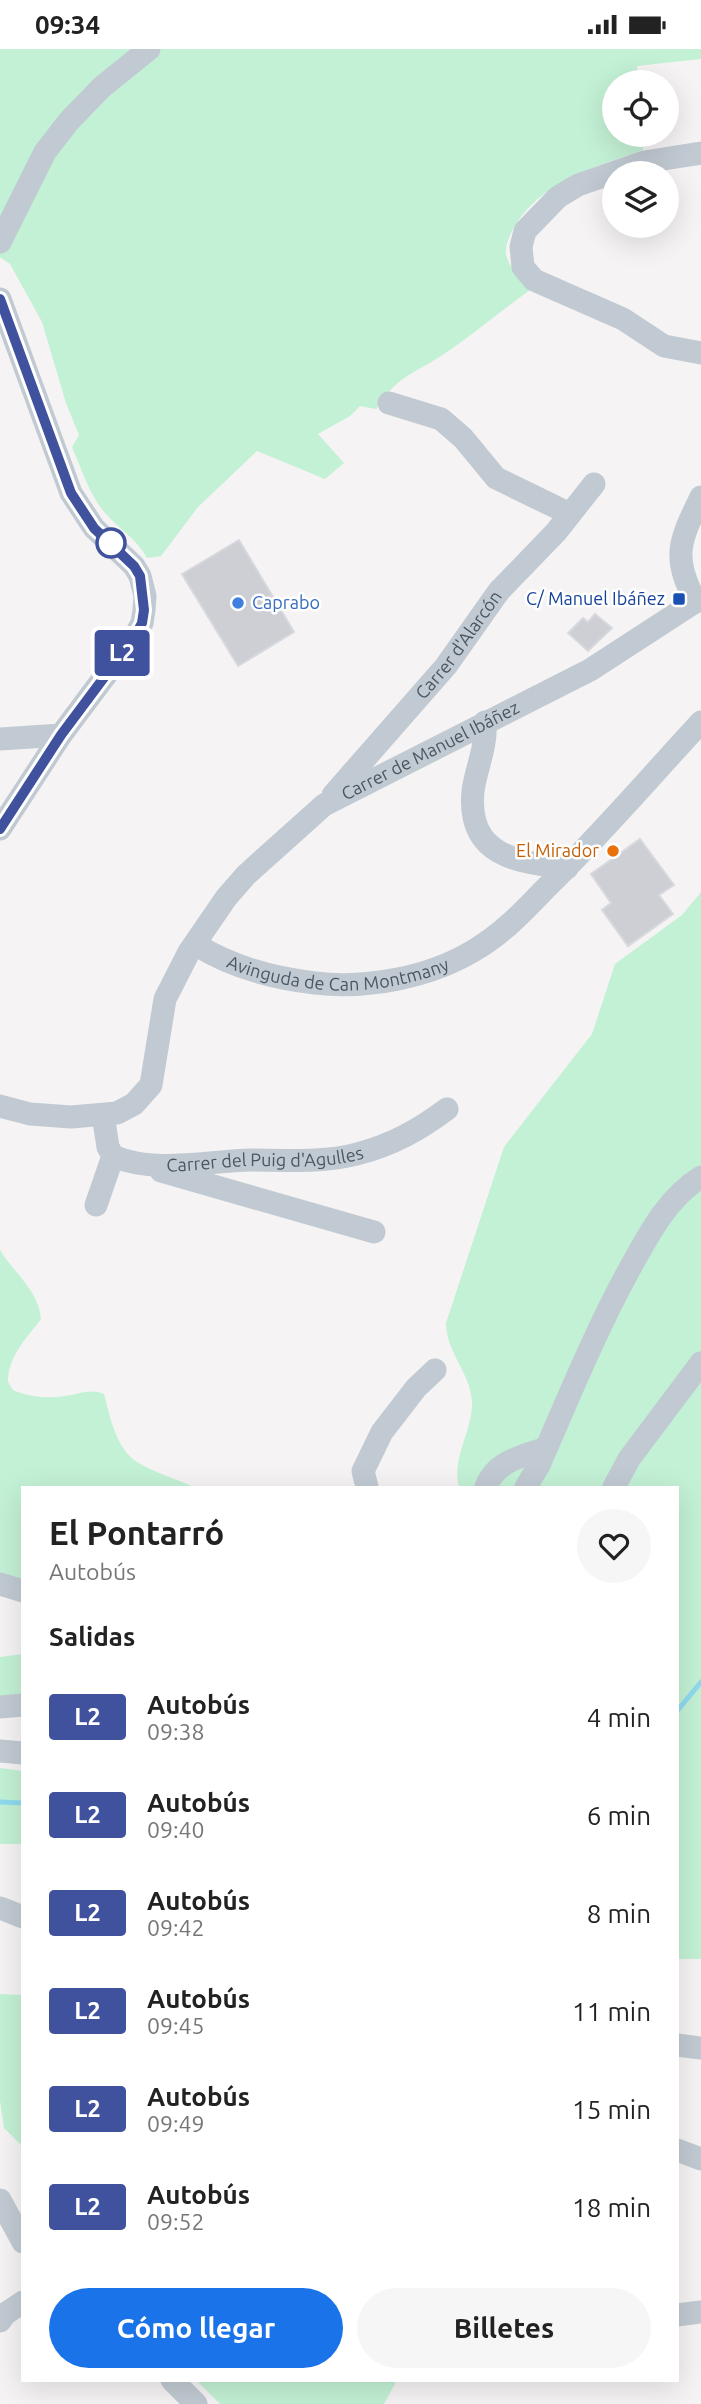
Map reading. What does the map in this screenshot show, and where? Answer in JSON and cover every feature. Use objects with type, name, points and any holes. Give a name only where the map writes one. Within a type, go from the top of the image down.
[{"type":"street","points":[[0,241],[45,152],[69,121],[102,87],[149,49]]},
{"type":"street","points":[[701,153],[643,162],[578,185],[558,197],[524,231],[521,247],[523,267],[534,280],[623,319],[664,346],[701,353]]},
{"type":"street","points":[[0,299],[71,493],[94,528],[134,566],[143,584],[144,610],[142,623],[135,636],[61,735],[0,829]]},
{"type":"street","points":[[389,403],[441,419],[463,438],[496,478],[570,514]]},
{"type":"street","name":"Carrer d'Alarcón","points":[[324,805],[446,666],[499,591],[556,532],[594,484]]},
{"type":"street","points":[[698,600],[685,582],[680,551],[686,528],[701,497]]},
{"type":"street","name":"Carrer de Manuel Ibáñez","points":[[195,943],[226,898],[246,875],[324,805],[590,670],[698,600]]},
{"type":"street","points":[[485,722],[485,744],[473,790],[475,827],[486,843],[508,857],[567,868]]},
{"type":"street","name":"Avinguda de Can Montmany","points":[[195,943],[228,961],[258,972],[293,981],[347,986],[380,982],[450,963],[494,938],[513,921],[567,868],[701,722]]},
{"type":"street","points":[[0,739],[61,735]]},
{"type":"street","points":[[0,1106],[30,1114],[71,1117],[103,1115],[128,1108],[150,1085],[165,999],[195,943]]},
{"type":"street","name":"Carrer del Puig d'Agulles","points":[[113,1156],[144,1165],[318,1160],[356,1155],[400,1140],[424,1127],[447,1109]]},
{"type":"street","points":[[96,1205],[113,1156],[108,1147],[103,1115]]},
{"type":"street","points":[[153,1164],[162,1172],[373,1232]]},
{"type":"street","points":[[527,1486],[606,1312],[653,1227],[671,1203],[701,1177]]},
{"type":"street","points":[[615,1486],[629,1459],[701,1363]]},
{"type":"street","points":[[367,1486],[363,1471],[382,1432],[435,1370]]},
{"type":"street","points":[[486,1486],[504,1463],[546,1448]]},
{"type":"street","points":[[0,1584],[21,1590]]},
{"type":"street","points":[[0,1707],[21,1705]]},
{"type":"street","points":[[0,1751],[21,1753]]},
{"type":"street","points":[[0,1908],[21,1915]]},
{"type":"street","points":[[679,2045],[701,2048]]},
{"type":"street","points":[[679,2151],[701,2159]]},
{"type":"street","points":[[679,2172],[701,2166]]},
{"type":"street","points":[[0,2200],[21,2238]]},
{"type":"street","points":[[0,2321],[5,2314],[21,2303]]},
{"type":"street","points":[[679,2315],[701,2312]]},
{"type":"street","points":[[175,2382],[196,2404]]},
{"type":"green space","points":[[0,49],[701,49],[701,59],[637,66],[637,70],[602,70],[602,147],[643,147],[643,150],[612,161],[602,161],[602,165],[553,187],[524,213],[510,235],[506,254],[513,269],[530,290],[457,345],[400,381],[376,409],[360,406],[350,416],[318,434],[344,463],[325,479],[257,451],[198,507],[161,556],[147,558],[99,506],[90,490],[72,447],[79,435],[66,403],[42,322],[10,264],[0,257]]},
{"type":"green space","points":[[701,892],[701,1959],[679,1959],[679,1486],[459,1486],[458,1466],[472,1401],[467,1381],[450,1343],[446,1323],[504,1147],[592,1034],[615,964],[682,915]]},
{"type":"green space","points":[[0,1250],[31,1291],[41,1319],[19,1348],[11,1364],[8,1382],[13,1390],[46,1397],[90,1391],[104,1394],[115,1431],[130,1456],[150,1469],[191,1486],[21,1486],[21,1597],[0,1591]]},
{"type":"green space","points":[[21,1654],[21,1697],[0,1697],[0,1657]]},
{"type":"green space","points":[[0,1768],[21,1771],[21,1844],[0,1844]]},
{"type":"green space","points":[[0,1994],[21,1995],[21,2145],[4,2128],[0,2101]]},
{"type":"green space","points":[[198,2382],[396,2382],[384,2404],[220,2404]]},
{"type":"building","name":"Caprabo","points":[[239,540],[294,632],[238,666],[182,574]]},
{"type":"building","points":[[595,614],[612,628],[588,651],[568,633],[583,618],[588,622]]},
{"type":"building","points":[[640,839],[674,885],[659,895],[673,914],[628,946],[602,910],[611,903],[591,874]]},
{"type":"waterway","points":[[679,1709],[701,1682]]},
{"type":"waterway","points":[[0,1802],[21,1803]]},
{"type":"bus line","name":"L2","points":[[0,299],[71,493],[94,528],[134,566],[143,584],[145,596],[142,623],[135,636],[61,735],[0,829]]},
{"type":"place","name":"C/ Manuel Ibáñez","points":[[679,599]]},
{"type":"place","name":"Caprabo","points":[[238,603]]},
{"type":"place","name":"El Mirador","points":[[613,851]]}]
